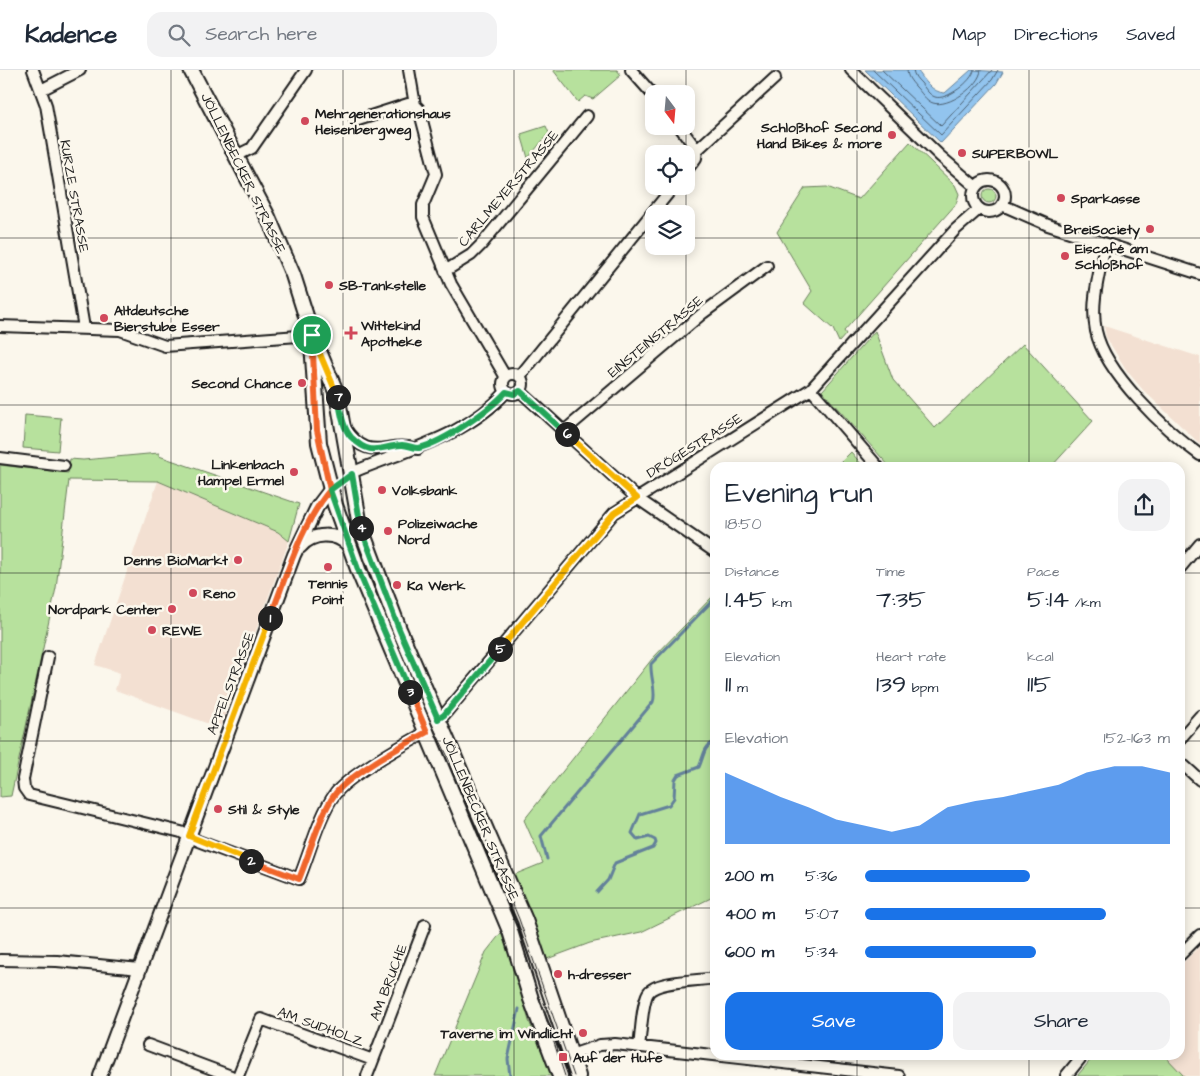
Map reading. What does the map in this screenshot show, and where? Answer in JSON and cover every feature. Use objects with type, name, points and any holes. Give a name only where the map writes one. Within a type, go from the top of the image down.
[{"type":"main road","name":"JÖLLENBECKER STRASSE","points":[[191,70],[279,242],[300,296],[312,335],[337,394],[362,531],[399,629],[525,920],[578,1076]]},
{"type":"main road","name":"JÖLLENBECKER STRASSE","points":[[312,335],[317,430],[330,490],[349,546],[510,931],[531,999],[560,1076]]},
{"type":"main road","points":[[330,490],[352,474]]},
{"type":"street","name":"KURZE STRASSE","points":[[33,70],[46,105],[84,328]]},
{"type":"street","points":[[41,90],[80,70]]},
{"type":"street","points":[[236,156],[252,148],[306,70]]},
{"type":"street","points":[[409,70],[415,105],[421,116],[436,174],[423,205],[423,216],[445,271],[506,376]]},
{"type":"street","points":[[631,70],[645,86]]},
{"type":"street","points":[[851,70],[940,156],[976,187]]},
{"type":"street","points":[[695,159],[697,150],[776,78]]},
{"type":"street","points":[[355,121],[408,104],[415,105]]},
{"type":"street","name":"CARLMEYERSTRASSE","points":[[445,271],[471,255],[481,245],[587,116]]},
{"type":"street","points":[[686,135],[697,150]]},
{"type":"street","points":[[987,181],[999,184],[1004,193],[1002,205],[993,212],[979,209],[973,200],[976,187],[987,181]]},
{"type":"street","points":[[520,376],[667,195]]},
{"type":"street","points":[[1002,205],[1048,225],[1200,274]]},
{"type":"street","name":"DRÖGESTRASSE","points":[[438,719],[444,715],[614,513],[810,389],[955,230],[979,209]]},
{"type":"street","points":[[1105,244],[1095,295],[1094,313],[1101,347],[1112,366],[1150,412],[1200,455]]},
{"type":"street","name":"EINSTEINSTRASSE","points":[[564,431],[692,322],[767,266]]},
{"type":"street","points":[[0,326],[120,330],[164,346],[312,335]]},
{"type":"street","points":[[513,373],[520,376],[523,383],[520,391],[514,394],[506,392],[502,384],[506,376],[513,373]]},
{"type":"street","points":[[810,389],[875,462]]},
{"type":"street","points":[[520,391],[637,498],[710,549]]},
{"type":"street","points":[[352,474],[418,449],[464,425],[497,402],[506,392]]},
{"type":"street","points":[[344,427],[355,440],[372,450],[388,449],[399,445],[418,449]]},
{"type":"street","points":[[0,458],[64,466]]},
{"type":"street","name":"APFELSTRASSE","points":[[100,1076],[294,555],[317,507],[330,490]]},
{"type":"street","points":[[294,555],[312,537],[335,536],[349,546]]},
{"type":"street","points":[[1185,562],[1200,544]]},
{"type":"street","points":[[48,658],[22,779],[26,791],[36,797],[143,821],[189,836]]},
{"type":"street","points":[[1185,733],[1200,716]]},
{"type":"street","name":"JÖLLENBECKER STRASSE","points":[[189,836],[299,879],[329,804],[337,791],[358,774],[427,732]]},
{"type":"street","points":[[1185,766],[1200,780]]},
{"type":"street","name":"AM BRUCHE","points":[[367,1076],[424,925]]},
{"type":"street","points":[[1185,950],[1200,935]]},
{"type":"street","points":[[0,960],[57,961],[140,969]]},
{"type":"street","points":[[639,1047],[646,997],[651,990],[666,984],[710,979]]},
{"type":"street","name":"AM SUDHOLZ","points":[[238,1076],[261,1019],[373,1060]]},
{"type":"street","points":[[571,1055],[608,1044],[710,1055]]},
{"type":"street","points":[[148,1045],[231,1076]]},
{"type":"street","points":[[755,1060],[898,1076]]},
{"type":"street","points":[[1066,1076],[1079,1060]]},
{"type":"shaded area","points":[[1104,326],[1200,357],[1200,444],[1143,390],[1127,371],[1106,337]]},
{"type":"shaded area","points":[[158,481],[278,532],[289,541],[220,728],[115,690],[120,673],[95,665]]},
{"type":"shaded area","points":[[1200,946],[1200,1076],[1183,1076],[1167,1060],[1185,1060],[1185,961]]},
{"type":"green space","points":[[553,70],[617,70],[621,75],[593,99],[585,96],[578,102]]},
{"type":"green space","points":[[546,126],[549,133],[528,158],[521,134]]},
{"type":"green space","points":[[910,142],[955,185],[959,194],[956,204],[844,331],[846,334],[839,342],[833,329],[804,303],[812,291],[777,232],[805,188],[827,187],[859,199]]},
{"type":"green space","points":[[986,189],[992,189],[996,196],[992,203],[986,203],[982,199],[982,193]]},
{"type":"green space","points":[[875,331],[893,380],[935,428],[1023,344],[1093,421],[1056,462],[886,462],[822,391]]},
{"type":"green space","points":[[25,415],[61,418],[58,451],[23,448]]},
{"type":"green space","points":[[851,452],[860,462],[841,462]]},
{"type":"green space","points":[[159,453],[159,456],[299,504],[289,541],[278,532],[158,481],[69,480],[56,588],[11,796],[0,797],[0,465],[68,473],[70,459],[83,460]]},
{"type":"green space","points":[[710,599],[710,898],[641,932],[590,943],[547,959],[511,876],[543,863],[524,820],[652,659]]},
{"type":"green space","points":[[501,933],[511,958],[529,1021],[552,1076],[435,1076],[486,952]]},
{"type":"green space","points":[[1091,1060],[1169,1060],[1184,1076],[1077,1076]]},
{"type":"water","points":[[865,70],[917,70],[932,88],[945,93],[971,70],[1003,72],[996,84],[941,143]]},
{"type":"waterway","points":[[547,859],[541,836],[653,702],[651,664],[710,603]]},
{"type":"waterway","points":[[597,892],[608,880],[615,863],[653,848],[656,843],[655,840],[649,837],[638,840],[632,833],[640,814],[669,805],[674,798],[675,780],[678,775],[699,767],[706,749],[710,745]]},
{"type":"waterway","points":[[510,1076],[508,1059],[519,1009]]},
{"type":"tram line","points":[[373,586],[429,718],[471,804],[519,919],[574,1076]]},
{"type":"tram line","points":[[525,955],[565,1076]]},
{"type":"place","name":"Mehrgenerationshaus Heisenbergweg","points":[[305,121]]},
{"type":"place","name":"Schloßhof Second Hand Bikes & more","points":[[892,135]]},
{"type":"place","name":"SUPERBOWL","points":[[962,153]]},
{"type":"place","name":"Sparkasse","points":[[1061,198]]},
{"type":"place","name":"BreiSociety","points":[[1150,229]]},
{"type":"place","name":"Eiscafé am Schloßhof","points":[[1065,256]]},
{"type":"place","name":"SB-Tankstelle","points":[[329,285]]},
{"type":"place","name":"Altdeutsche Bierstube Esser","points":[[104,318]]},
{"type":"place","name":"Wittekind Apotheke","points":[[351,333]]},
{"type":"place","name":"Second Chance","points":[[302,383]]},
{"type":"place","name":"Linkenbach Hampel Ermel","points":[[294,472]]},
{"type":"place","name":"Volksbank","points":[[382,490]]},
{"type":"place","name":"Polizeiwache Nord","points":[[388,531]]},
{"type":"place","name":"Denns BioMarkt","points":[[238,560]]},
{"type":"place","name":"Tennis Point","points":[[328,567]]},
{"type":"place","name":"Ka Werk","points":[[397,585]]},
{"type":"place","name":"Reno","points":[[193,593]]},
{"type":"place","name":"Nordpark Center","points":[[172,609]]},
{"type":"place","name":"REWE","points":[[152,630]]},
{"type":"place","name":"Stil & Style","points":[[218,809]]},
{"type":"place","name":"h-dresser","points":[[558,974]]},
{"type":"place","name":"Taverne im Windlicht","points":[[583,1033]]},
{"type":"place","name":"Auf der Hufe","points":[[563,1057]]},
{"type":"route","points":[[312,335],[317,430],[330,490],[317,507],[294,555],[189,836],[299,879],[329,804],[337,791],[358,774],[427,732],[359,572],[330,490],[352,474],[354,498],[360,526],[399,629],[438,719],[444,715],[614,513],[637,498],[520,391],[516,394],[506,392],[479,416],[418,449],[399,445],[388,449],[372,450],[364,446],[355,440],[344,427],[337,394],[312,335]]}]
